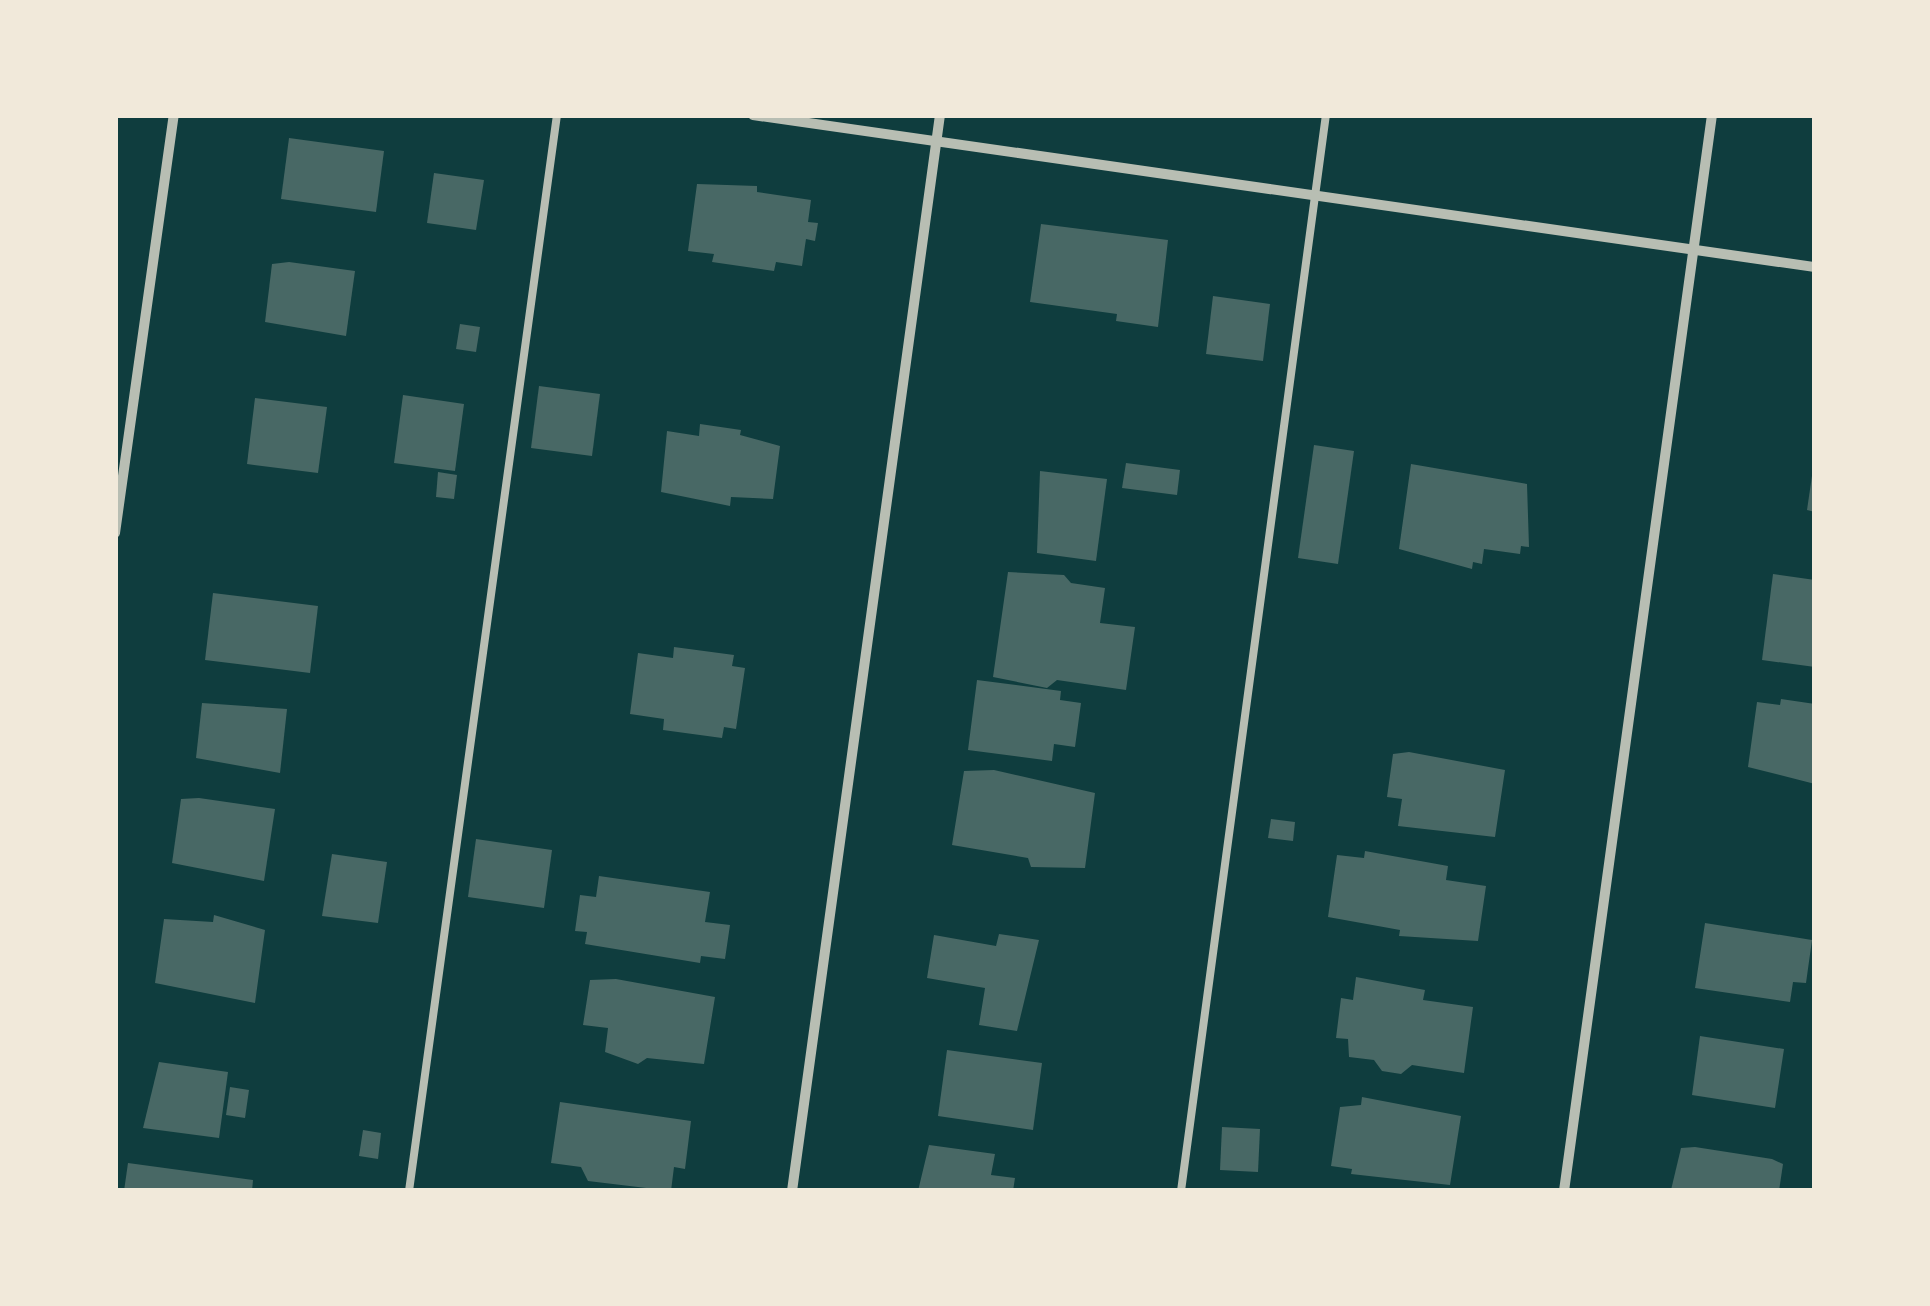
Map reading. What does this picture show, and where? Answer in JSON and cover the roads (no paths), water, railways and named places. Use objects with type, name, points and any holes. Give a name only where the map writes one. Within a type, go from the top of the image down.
[{"type":"street","points":[[115,533],[174,115]]},
{"type":"street","points":[[753,115],[1815,267]]},
{"type":"street","points":[[792,1191],[940,115]]},
{"type":"street","points":[[1564,1191],[1712,115]]},
{"type":"lane","points":[[409,1191],[558,115]]},
{"type":"lane","points":[[1181,1191],[1326,115]]}]
